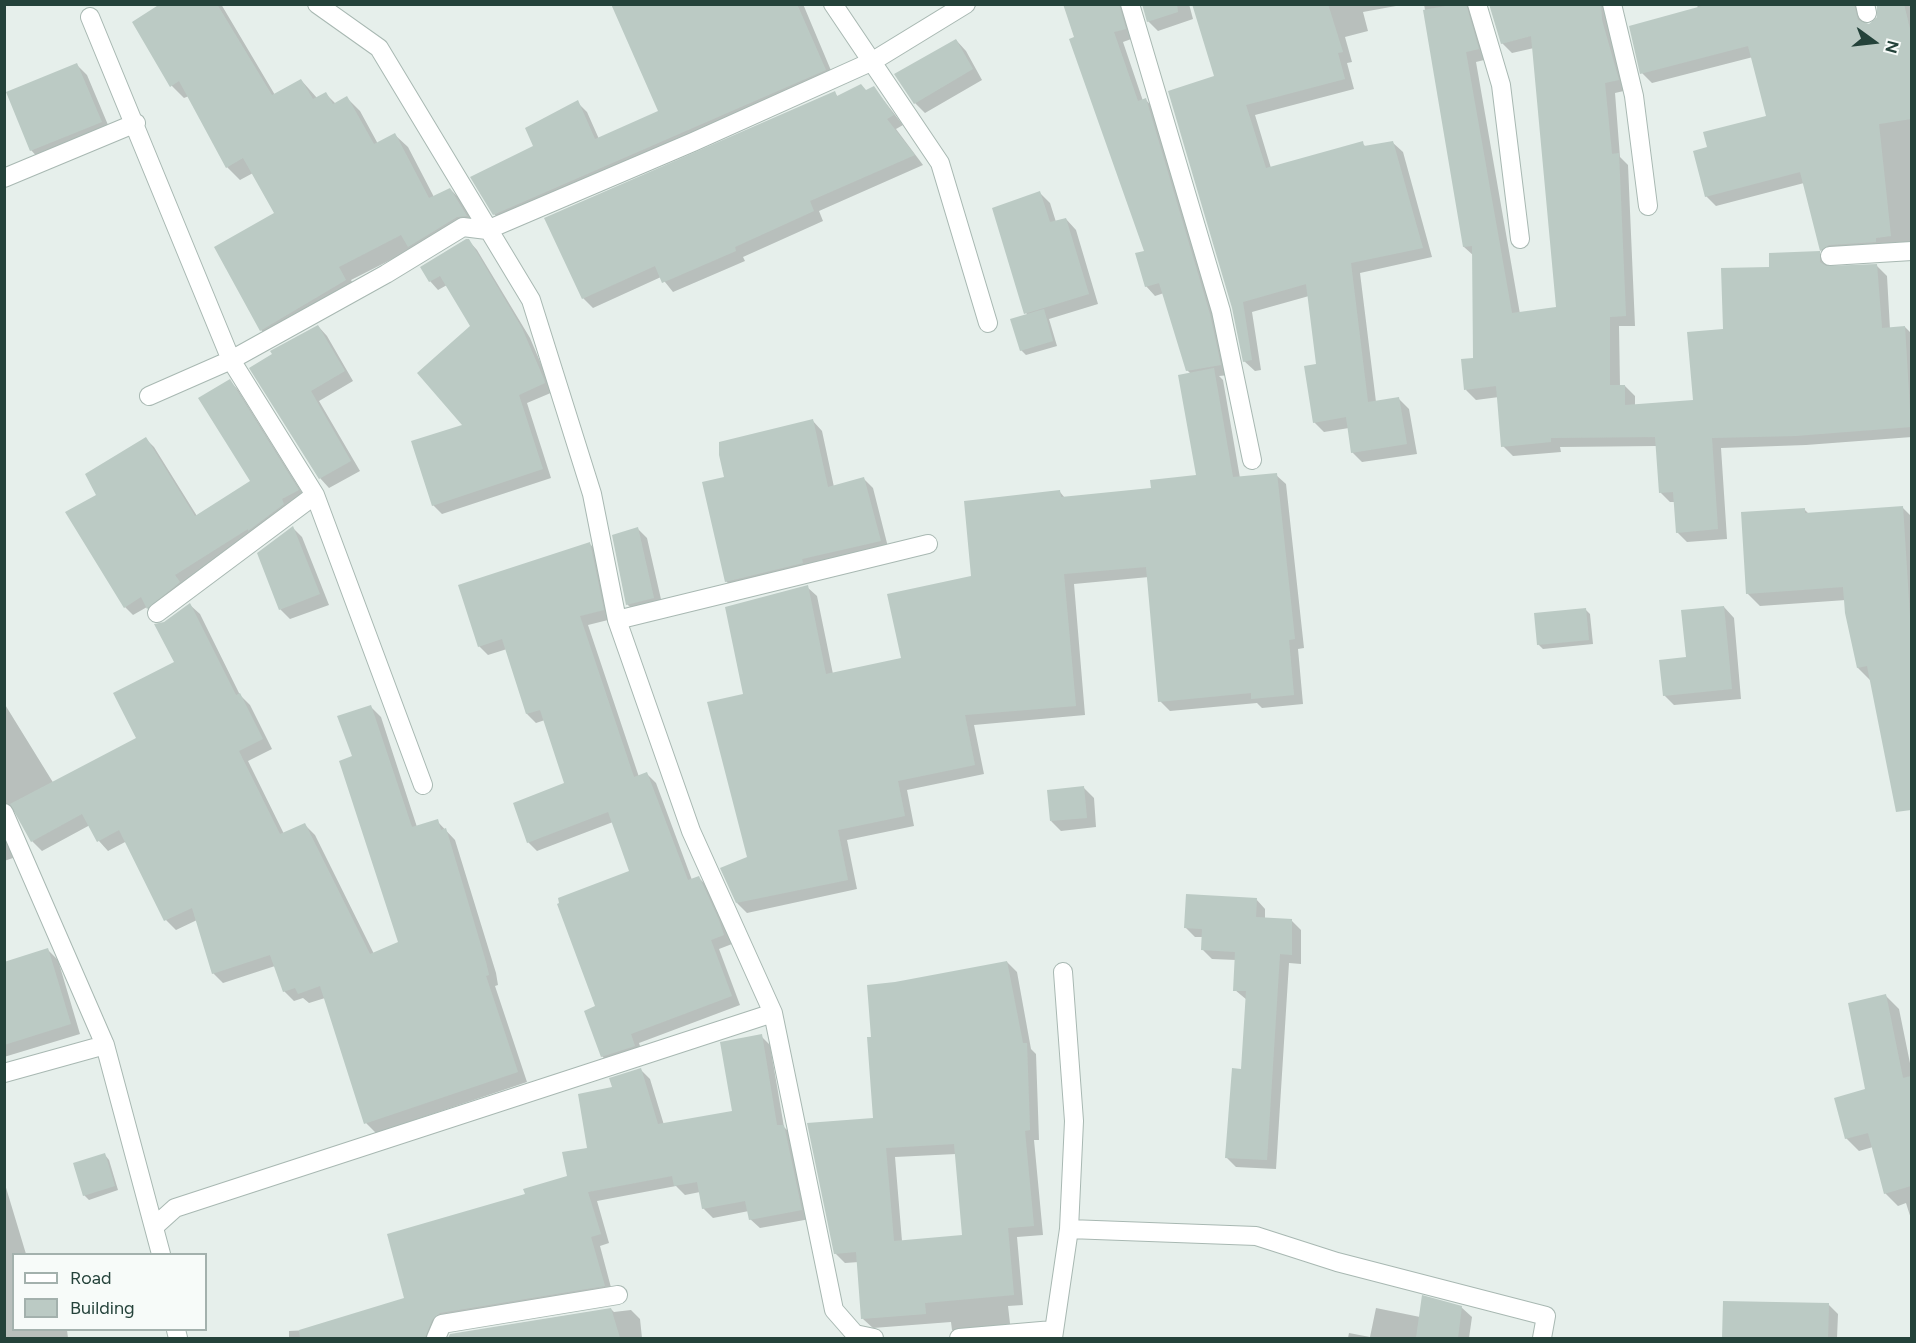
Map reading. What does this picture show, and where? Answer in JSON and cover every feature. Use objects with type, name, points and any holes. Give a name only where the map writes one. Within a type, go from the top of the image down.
[{"type":"street","points":[[317,4],[379,48],[531,300],[592,494],[617,620],[691,831],[773,1013],[834,1310],[855,1334],[874,1338]]},
{"type":"street","points":[[833,4],[940,163],[988,323]]},
{"type":"street","points":[[148,396],[231,360],[386,274],[463,227],[487,230],[693,142],[873,61],[966,4]]},
{"type":"street","points":[[1130,4],[1221,311],[1252,460]]},
{"type":"street","points":[[1476,4],[1501,85],[1520,239]]},
{"type":"street","points":[[1612,4],[1634,96],[1648,206]]},
{"type":"street","points":[[90,17],[136,123],[231,360],[315,495],[423,785]]},
{"type":"street","points":[[4,178],[136,123]]},
{"type":"street","points":[[1830,256],[1911,251]]},
{"type":"street","points":[[156,613],[315,495]]},
{"type":"street","points":[[617,620],[928,544]]},
{"type":"street","points":[[4,813],[105,1045],[161,1253]]},
{"type":"street","points":[[959,1338],[1053,1334],[1069,1229],[1074,1121],[1064,972]]},
{"type":"street","points":[[155,1226],[175,1208],[773,1013]]},
{"type":"street","points":[[4,1073],[105,1045]]},
{"type":"street","points":[[1069,1229],[1256,1236],[1337,1262],[1546,1316],[1542,1338]]},
{"type":"street","points":[[436,1338],[442,1324],[618,1295]]},
{"type":"building","points":[[160,4],[217,4],[272,95],[301,79],[313,99],[326,92],[333,104],[347,96],[374,144],[395,133],[429,198],[450,188],[467,216],[457,217],[408,247],[401,235],[339,267],[346,280],[260,331],[214,247],[274,213],[243,158],[226,168],[179,81],[170,87],[132,22]]},
{"type":"building","points":[[611,4],[797,4],[826,70],[493,215],[470,177],[533,146],[525,128],[578,100],[595,139],[658,111]]},
{"type":"building","points":[[1063,4],[1119,4],[1126,29],[1114,32],[1138,101],[1146,98],[1210,314],[1221,365],[1186,371],[1159,283],[1145,287],[1135,253],[1144,251],[1069,39],[1074,37]]},
{"type":"building","points":[[1142,4],[1177,4],[1178,12],[1147,22]]},
{"type":"building","points":[[1192,4],[1328,4],[1343,52],[1338,53],[1345,79],[1246,105],[1266,168],[1363,141],[1364,146],[1393,141],[1423,248],[1351,263],[1368,402],[1399,397],[1407,444],[1351,453],[1346,417],[1313,423],[1304,366],[1316,364],[1306,284],[1243,302],[1252,360],[1243,362],[1232,308],[1168,91],[1214,76]]},
{"type":"building","points":[[1466,4],[1479,49],[1466,52],[1512,313],[1556,307],[1531,36],[1501,44],[1489,4],[1601,4],[1602,20],[1619,80],[1605,83],[1612,154],[1619,153],[1626,316],[1610,317],[1610,385],[1625,385],[1625,405],[1693,400],[1687,332],[1723,329],[1721,268],[1769,267],[1769,253],[1820,251],[1820,262],[1826,266],[1877,264],[1882,328],[1905,326],[1911,427],[1795,436],[1712,438],[1718,529],[1676,533],[1673,492],[1659,493],[1655,437],[1551,438],[1551,442],[1501,447],[1496,386],[1464,390],[1461,359],[1473,358],[1472,246],[1463,247],[1423,10]]},
{"type":"building","points":[[1709,4],[1854,4],[1858,20],[1869,24],[1877,17],[1877,4],[1904,4],[1911,33],[1911,119],[1879,124],[1891,236],[1876,238],[1876,242],[1829,245],[1820,251],[1800,172],[1705,197],[1693,151],[1707,147],[1703,132],[1766,116],[1748,46],[1640,74],[1629,26]]},
{"type":"building","points":[[956,39],[973,69],[914,104],[894,74]]},
{"type":"building","points":[[77,63],[102,122],[30,151],[6,92]]},
{"type":"building","points":[[861,84],[866,90],[874,86],[894,115],[887,119],[915,155],[810,201],[814,211],[735,247],[736,251],[662,283],[655,266],[582,299],[544,218],[835,91],[837,96]]},
{"type":"building","points":[[1040,191],[1050,222],[1066,218],[1089,294],[1024,314],[992,208]]},
{"type":"building","points":[[469,239],[522,328],[544,379],[545,383],[519,395],[543,469],[432,506],[411,441],[462,425],[417,373],[470,326],[440,276],[429,282],[420,267]]},
{"type":"building","points":[[1044,309],[1053,341],[1020,351],[1010,319]]},
{"type":"building","points":[[318,325],[345,371],[311,391],[351,461],[319,479],[249,368],[272,354],[270,351]]},
{"type":"building","points":[[1214,368],[1233,477],[1277,473],[1295,639],[1289,640],[1294,695],[1251,699],[1251,693],[1158,702],[1146,567],[1064,574],[1076,706],[965,715],[975,765],[898,781],[905,816],[838,830],[848,880],[736,903],[720,868],[747,857],[707,702],[743,694],[725,607],[808,585],[826,674],[901,658],[887,594],[971,576],[964,501],[1060,490],[1061,497],[1151,488],[1150,480],[1196,475],[1178,375]]},
{"type":"building","points":[[230,379],[299,490],[282,499],[284,504],[248,531],[248,529],[175,575],[180,582],[147,609],[141,597],[124,608],[65,512],[96,495],[85,474],[146,437],[195,516],[250,481],[198,398]]},
{"type":"building","points":[[813,419],[828,487],[864,477],[881,541],[802,559],[803,563],[725,582],[702,482],[724,477],[719,455],[719,442]]},
{"type":"building","points":[[1903,506],[1911,633],[1911,810],[1896,812],[1867,666],[1857,668],[1845,613],[1843,587],[1746,594],[1741,512],[1805,508],[1805,513]]},
{"type":"building","points":[[293,526],[320,594],[279,610],[257,553]]},
{"type":"building","points":[[638,527],[654,598],[626,605],[612,535]]},
{"type":"building","points":[[590,542],[604,610],[580,616],[634,777],[647,772],[688,880],[699,876],[719,920],[724,935],[711,940],[732,996],[631,1034],[635,1046],[601,1057],[584,1011],[595,1006],[557,904],[559,903],[558,898],[629,871],[608,812],[527,843],[513,803],[564,783],[540,710],[526,714],[502,639],[478,647],[458,585]]},
{"type":"building","points":[[190,603],[236,695],[240,693],[263,739],[239,751],[280,834],[305,823],[370,954],[398,942],[339,761],[352,756],[337,716],[371,705],[412,827],[438,819],[441,830],[446,828],[486,962],[489,975],[486,976],[518,1072],[364,1124],[320,986],[298,994],[295,988],[283,992],[270,955],[212,974],[192,908],[164,921],[119,830],[97,842],[82,814],[31,842],[10,804],[136,738],[113,693],[174,662],[154,624],[164,622]]},
{"type":"building","points":[[1724,606],[1732,689],[1663,696],[1659,660],[1686,657],[1681,610]]},
{"type":"building","points":[[1586,608],[1589,640],[1537,645],[1534,613]]},
{"type":"building","points":[[1084,786],[1087,818],[1050,821],[1047,790]]},
{"type":"building","points":[[1186,894],[1257,898],[1256,917],[1292,919],[1292,955],[1280,954],[1267,1160],[1225,1158],[1232,1068],[1241,1069],[1246,991],[1233,991],[1235,952],[1201,950],[1202,929],[1184,928]]},
{"type":"building","points":[[48,948],[71,1024],[4,1045],[4,962]]},
{"type":"building","points":[[1007,961],[1023,1043],[1027,1043],[1030,1130],[1025,1131],[1034,1226],[1008,1228],[1014,1295],[925,1303],[926,1314],[861,1319],[856,1252],[834,1254],[807,1123],[873,1118],[867,1037],[871,1037],[867,985]],"holes":[[[954,1144],[962,1235],[894,1241],[886,1148]]]},
{"type":"building","points":[[1886,994],[1903,1078],[1911,1076],[1911,1186],[1884,1194],[1868,1133],[1845,1139],[1834,1098],[1865,1089],[1848,1003]]},
{"type":"building","points":[[762,1034],[777,1125],[784,1125],[802,1210],[749,1220],[745,1201],[702,1209],[697,1182],[674,1186],[672,1176],[588,1192],[601,1234],[591,1237],[605,1286],[440,1313],[432,1320],[425,1338],[300,1338],[299,1330],[404,1298],[387,1234],[525,1194],[523,1189],[567,1176],[562,1152],[587,1148],[578,1094],[612,1087],[609,1078],[641,1068],[658,1124],[732,1111],[720,1042]]},
{"type":"building","points":[[105,1153],[115,1186],[83,1196],[73,1163]]},
{"type":"building","points":[[1422,1295],[1462,1306],[1458,1338],[1416,1338]]},
{"type":"building","points":[[1723,1301],[1829,1303],[1828,1338],[1722,1338]]},
{"type":"building","points":[[611,1308],[620,1338],[448,1338],[450,1334]]}]
